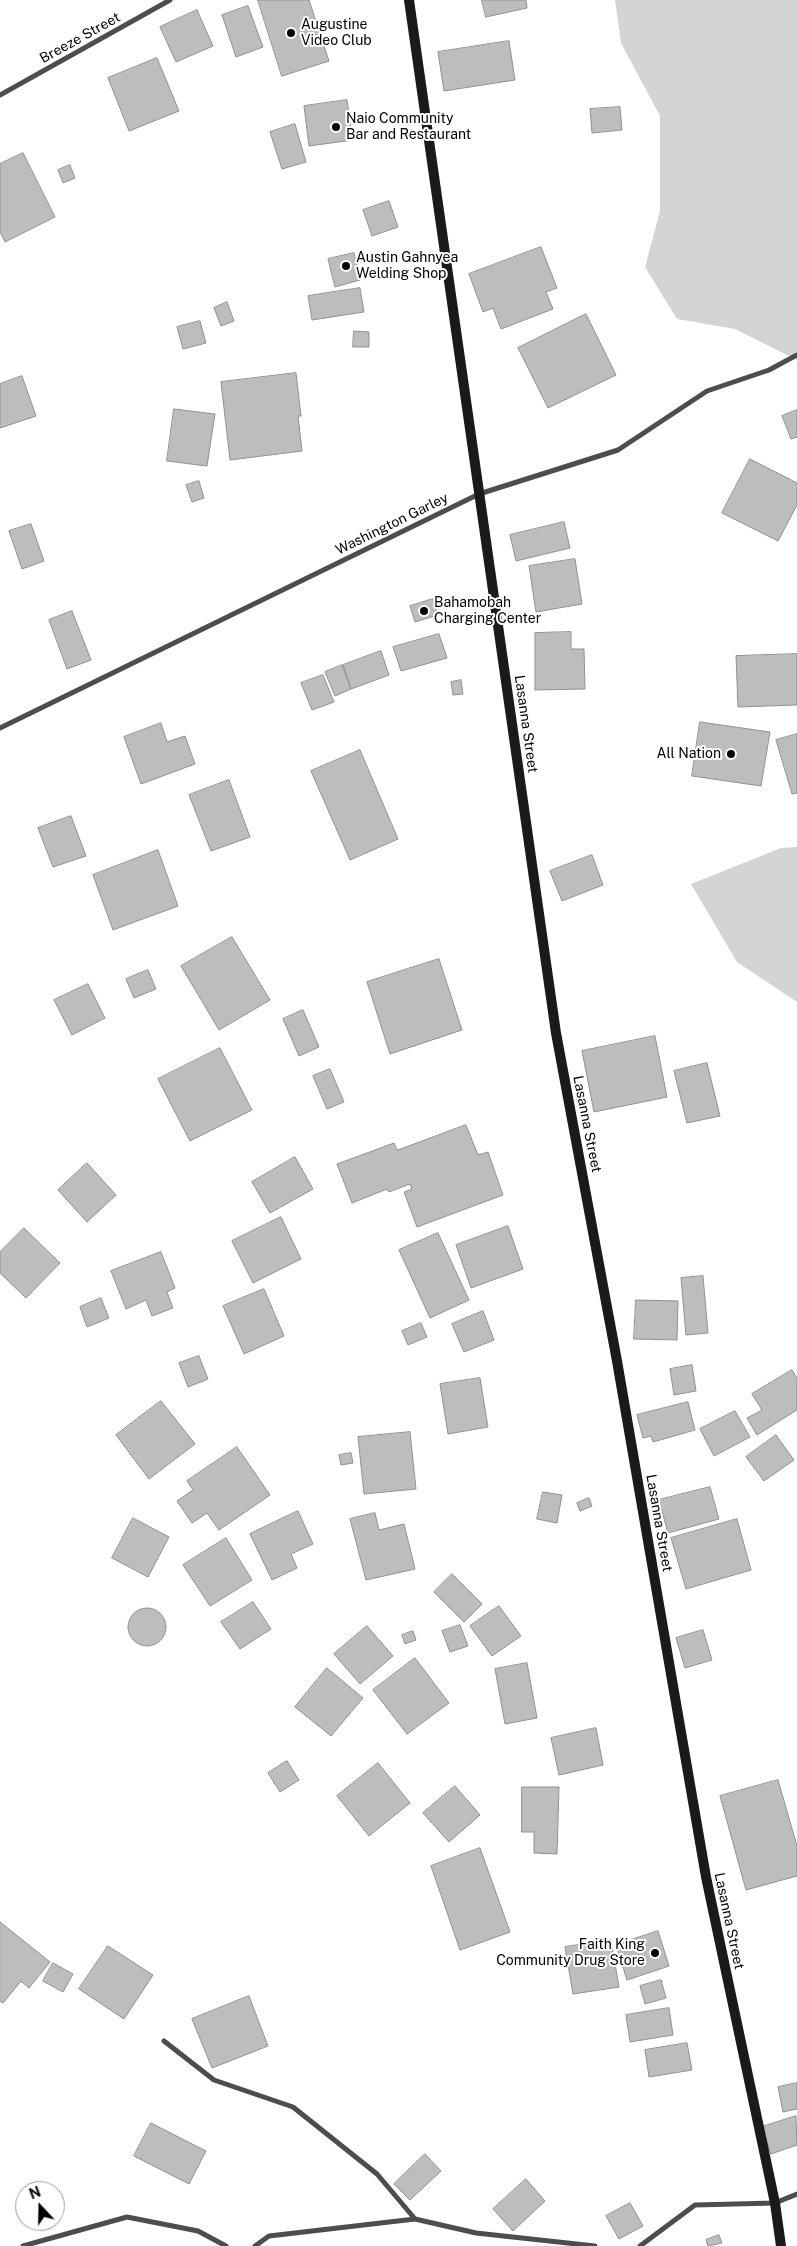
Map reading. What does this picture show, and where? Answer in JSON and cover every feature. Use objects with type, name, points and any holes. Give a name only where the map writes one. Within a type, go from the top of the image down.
[{"type":"street","name":"Breeze Street","points":[[0,95],[170,0]]},
{"type":"street","name":"Lasanna Street","points":[[409,0],[556,1033],[618,1370],[706,1877],[775,2203],[782,2246]]},
{"type":"street","name":"Washington Garley","points":[[0,728],[479,494],[618,450],[707,391],[769,370],[797,355]]},
{"type":"street","points":[[164,2041],[214,2080],[293,2107],[378,2174],[415,2219]]},
{"type":"street","points":[[640,2246],[695,2205],[775,2203],[797,2194]]},
{"type":"street","points":[[22,2246],[127,2217],[198,2231],[226,2246]]},
{"type":"street","points":[[255,2246],[270,2236],[415,2219],[476,2233],[595,2246]]},
{"type":"shaded area","points":[[615,0],[797,0],[797,360],[735,329],[677,319],[645,267],[660,211],[660,116],[621,43]]},
{"type":"shaded area","points":[[797,847],[797,1002],[737,962],[691,884],[781,848]]},
{"type":"building","points":[[258,0],[309,0],[329,61],[282,76]]},
{"type":"building","points":[[482,0],[526,0],[527,8],[486,17]]},
{"type":"building","points":[[248,6],[263,47],[236,57],[222,15]]},
{"type":"building","points":[[197,10],[213,46],[176,62],[160,27]]},
{"type":"building","points":[[509,41],[515,80],[444,91],[438,52]]},
{"type":"building","points":[[157,58],[179,111],[129,131],[108,78]]},
{"type":"building","points":[[347,100],[353,140],[309,146],[304,106]]},
{"type":"building","points":[[620,107],[622,130],[592,133],[590,109]]},
{"type":"building","points":[[295,124],[306,162],[282,169],[270,132]]},
{"type":"building","points":[[23,153],[55,217],[5,242],[0,232],[0,164]]},
{"type":"building","points":[[70,165],[75,178],[63,183],[58,170]]},
{"type":"building","points":[[389,201],[398,227],[372,236],[363,210]]},
{"type":"building","points":[[541,247],[557,288],[546,292],[553,309],[501,329],[493,308],[483,312],[469,274]]},
{"type":"building","points":[[354,253],[360,280],[335,287],[328,259]]},
{"type":"building","points":[[360,288],[364,312],[312,320],[308,296]]},
{"type":"building","points":[[227,302],[234,321],[221,326],[214,308]]},
{"type":"building","points":[[586,314],[616,375],[548,408],[518,348]]},
{"type":"building","points":[[200,321],[206,343],[183,349],[177,327]]},
{"type":"building","points":[[354,331],[369,332],[369,347],[353,347]]},
{"type":"building","points":[[296,373],[301,416],[298,416],[302,451],[230,460],[221,382]]},
{"type":"building","points":[[22,376],[36,416],[0,428],[0,384]]},
{"type":"building","points":[[174,409],[215,414],[207,466],[167,461]]},
{"type":"building","points":[[797,410],[797,437],[791,439],[782,416]]},
{"type":"building","points":[[750,459],[797,483],[797,505],[778,541],[722,513]]},
{"type":"building","points":[[199,481],[204,498],[192,502],[186,485]]},
{"type":"building","points":[[564,522],[570,548],[516,561],[510,535]]},
{"type":"building","points":[[31,524],[44,561],[22,569],[9,531]]},
{"type":"building","points":[[575,559],[582,604],[536,612],[529,566]]},
{"type":"building","points":[[433,599],[438,615],[415,622],[410,606]]},
{"type":"building","points":[[72,611],[91,660],[67,669],[49,620]]},
{"type":"building","points":[[571,632],[571,649],[584,649],[585,689],[535,690],[535,633]]},
{"type":"building","points":[[439,634],[447,658],[401,671],[393,647]]},
{"type":"building","points":[[381,651],[389,675],[351,689],[343,665]]},
{"type":"building","points":[[797,654],[797,705],[738,707],[736,656]]},
{"type":"building","points":[[342,665],[351,689],[335,696],[325,672]]},
{"type":"building","points":[[323,675],[334,702],[312,710],[301,683]]},
{"type":"building","points":[[461,680],[463,694],[453,695],[451,682]]},
{"type":"building","name":"All Nation","points":[[700,722],[770,732],[761,786],[692,776]]},
{"type":"building","points":[[161,723],[167,742],[185,736],[195,764],[141,784],[124,737]]},
{"type":"building","points":[[797,734],[797,793],[792,794],[776,740]]},
{"type":"building","points":[[360,750],[398,839],[350,860],[311,771]]},
{"type":"building","points":[[229,780],[250,837],[211,851],[189,795]]},
{"type":"building","points":[[71,816],[86,856],[53,867],[38,828]]},
{"type":"building","points":[[158,850],[178,906],[113,930],[93,875]]},
{"type":"building","points":[[592,855],[603,885],[562,901],[550,871]]},
{"type":"building","points":[[232,937],[270,1000],[219,1030],[181,966]]},
{"type":"building","points":[[439,959],[462,1030],[390,1054],[367,982]]},
{"type":"building","points":[[148,970],[156,989],[134,998],[126,979]]},
{"type":"building","points":[[88,984],[105,1018],[72,1035],[54,1000]]},
{"type":"building","points":[[303,1010],[319,1047],[299,1056],[283,1019]]},
{"type":"building","points":[[655,1036],[667,1097],[594,1112],[582,1051]]},
{"type":"building","points":[[220,1048],[252,1110],[190,1141],[158,1079]]},
{"type":"building","points":[[707,1063],[720,1116],[687,1123],[674,1071]]},
{"type":"building","points":[[330,1069],[344,1102],[327,1109],[313,1076]]},
{"type":"building","points":[[466,1125],[478,1155],[488,1152],[503,1195],[417,1227],[404,1192],[412,1189],[410,1184],[389,1192],[387,1189],[352,1203],[337,1164],[394,1143],[397,1150]]},
{"type":"building","points":[[295,1157],[313,1189],[270,1213],[252,1182]]},
{"type":"building","points":[[87,1163],[116,1195],[87,1222],[58,1190]]},
{"type":"building","points":[[281,1217],[301,1259],[253,1283],[232,1241]]},
{"type":"building","points":[[508,1226],[523,1269],[471,1288],[456,1245]]},
{"type":"building","points":[[24,1228],[60,1263],[26,1298],[0,1273],[0,1252]]},
{"type":"building","points":[[438,1233],[469,1300],[430,1318],[399,1250]]},
{"type":"building","points":[[161,1252],[175,1288],[167,1292],[173,1308],[152,1316],[146,1300],[126,1309],[111,1271]]},
{"type":"building","points":[[703,1276],[708,1333],[686,1335],[681,1278]]},
{"type":"building","points":[[264,1289],[284,1336],[244,1354],[223,1306]]},
{"type":"building","points":[[101,1298],[109,1318],[87,1327],[80,1307]]},
{"type":"building","points":[[636,1300],[678,1301],[677,1340],[634,1339]]},
{"type":"building","points":[[483,1311],[494,1340],[464,1352],[452,1324]]},
{"type":"building","points":[[421,1323],[427,1337],[408,1345],[402,1331]]},
{"type":"building","points":[[199,1356],[208,1379],[188,1387],[179,1363]]},
{"type":"building","points":[[692,1365],[696,1391],[674,1395],[670,1369]]},
{"type":"building","points":[[792,1370],[797,1378],[797,1410],[757,1435],[747,1418],[762,1410],[752,1394]]},
{"type":"building","points":[[480,1378],[488,1427],[448,1434],[440,1384]]},
{"type":"building","points":[[161,1401],[195,1444],[149,1479],[116,1435]]},
{"type":"building","points":[[688,1402],[695,1430],[653,1442],[651,1436],[643,1438],[637,1415]]},
{"type":"building","points":[[735,1411],[750,1437],[714,1456],[700,1429]]},
{"type":"building","points":[[410,1432],[416,1489],[364,1494],[358,1437]]},
{"type":"building","points":[[776,1435],[794,1460],[764,1481],[746,1457]]},
{"type":"building","points":[[237,1447],[270,1495],[219,1530],[207,1513],[192,1523],[177,1501],[193,1490],[187,1481]]},
{"type":"building","points":[[351,1453],[353,1463],[341,1465],[339,1455]]},
{"type":"building","points":[[710,1487],[719,1519],[668,1533],[659,1500]]},
{"type":"building","points":[[543,1492],[562,1495],[557,1523],[537,1519]]},
{"type":"building","points":[[589,1498],[592,1506],[580,1511],[577,1503]]},
{"type":"building","points":[[298,1511],[313,1544],[291,1554],[297,1568],[272,1580],[250,1534]]},
{"type":"building","points":[[375,1513],[379,1530],[404,1524],[415,1569],[366,1580],[350,1519]]},
{"type":"building","points":[[133,1518],[169,1537],[148,1577],[112,1558]]},
{"type":"building","points":[[737,1519],[751,1570],[686,1589],[671,1538]]},
{"type":"building","points":[[226,1538],[252,1580],[210,1606],[183,1565]]},
{"type":"building","points":[[452,1574],[482,1604],[464,1622],[434,1592]]},
{"type":"building","points":[[253,1602],[271,1629],[240,1649],[221,1622]]},
{"type":"building","points":[[499,1606],[521,1636],[492,1656],[470,1626]]},
{"type":"building","points":[[147,1608],[154,1609],[160,1614],[165,1620],[165,1634],[160,1640],[154,1645],[147,1646],[140,1645],[134,1640],[129,1634],[128,1627],[129,1620],[134,1614],[140,1609]]},
{"type":"building","points":[[460,1625],[468,1646],[450,1652],[442,1631]]},
{"type":"building","points":[[367,1626],[393,1656],[360,1684],[334,1654]]},
{"type":"building","points":[[703,1630],[712,1660],[685,1668],[676,1638]]},
{"type":"building","points":[[413,1631],[416,1640],[405,1644],[402,1635]]},
{"type":"building","points":[[415,1658],[449,1703],[407,1734],[373,1690]]},
{"type":"building","points":[[527,1663],[537,1718],[505,1724],[495,1669]]},
{"type":"building","points":[[327,1668],[363,1698],[331,1736],[295,1707]]},
{"type":"building","points":[[596,1728],[603,1765],[559,1775],[551,1738]]},
{"type":"building","points":[[287,1761],[299,1780],[280,1792],[268,1773]]},
{"type":"building","points":[[378,1763],[410,1803],[369,1836],[337,1796]]},
{"type":"building","points":[[778,1780],[797,1846],[797,1876],[746,1890],[720,1796]]},
{"type":"building","points":[[455,1786],[480,1815],[449,1842],[423,1813]]},
{"type":"building","points":[[522,1787],[559,1787],[557,1854],[534,1853],[534,1832],[522,1832]]},
{"type":"building","points":[[480,1848],[510,1932],[460,1950],[431,1866]]},
{"type":"building","points":[[0,1922],[50,1962],[29,1988],[21,1981],[3,2003],[0,2001]]},
{"type":"building","points":[[658,1931],[669,1966],[627,1980],[616,1945]]},
{"type":"building","points":[[611,1940],[619,1987],[573,1994],[565,1947]]},
{"type":"building","points":[[108,1946],[153,1975],[124,2019],[79,1989]]},
{"type":"building","points":[[53,1963],[73,1974],[63,1992],[43,1981]]},
{"type":"building","points":[[661,1980],[666,1998],[645,2004],[640,1986]]},
{"type":"building","points":[[249,1996],[268,2046],[212,2068],[192,2019]]},
{"type":"building","points":[[669,2008],[673,2035],[630,2042],[626,2015]]},
{"type":"building","points":[[687,2043],[692,2070],[649,2077],[645,2050]]},
{"type":"building","points":[[797,2083],[797,2109],[783,2112],[778,2087]]},
{"type":"building","points":[[796,2116],[797,2145],[771,2154],[762,2127]]},
{"type":"building","points":[[151,2123],[206,2151],[189,2184],[134,2156]]},
{"type":"building","points":[[425,2154],[441,2171],[410,2200],[394,2184]]},
{"type":"building","points":[[526,2179],[545,2201],[513,2231],[493,2209]]},
{"type":"building","points":[[630,2203],[643,2226],[619,2239],[606,2216]]},
{"type":"building","points":[[719,2235],[722,2243],[708,2246],[706,2240]]},
{"type":"place","name":"Augustine Video Club","points":[[291,33]]},
{"type":"place","name":"Naio Community Bar and Restaurant","points":[[336,127]]},
{"type":"place","name":"Austin Gahnyea Welding Shop","points":[[346,266]]},
{"type":"place","name":"Bahamobah Charging Center","points":[[424,611]]},
{"type":"place","name":"All Nation","points":[[731,754]]},
{"type":"place","name":"Faith King Community Drug Store","points":[[655,1953]]}]
